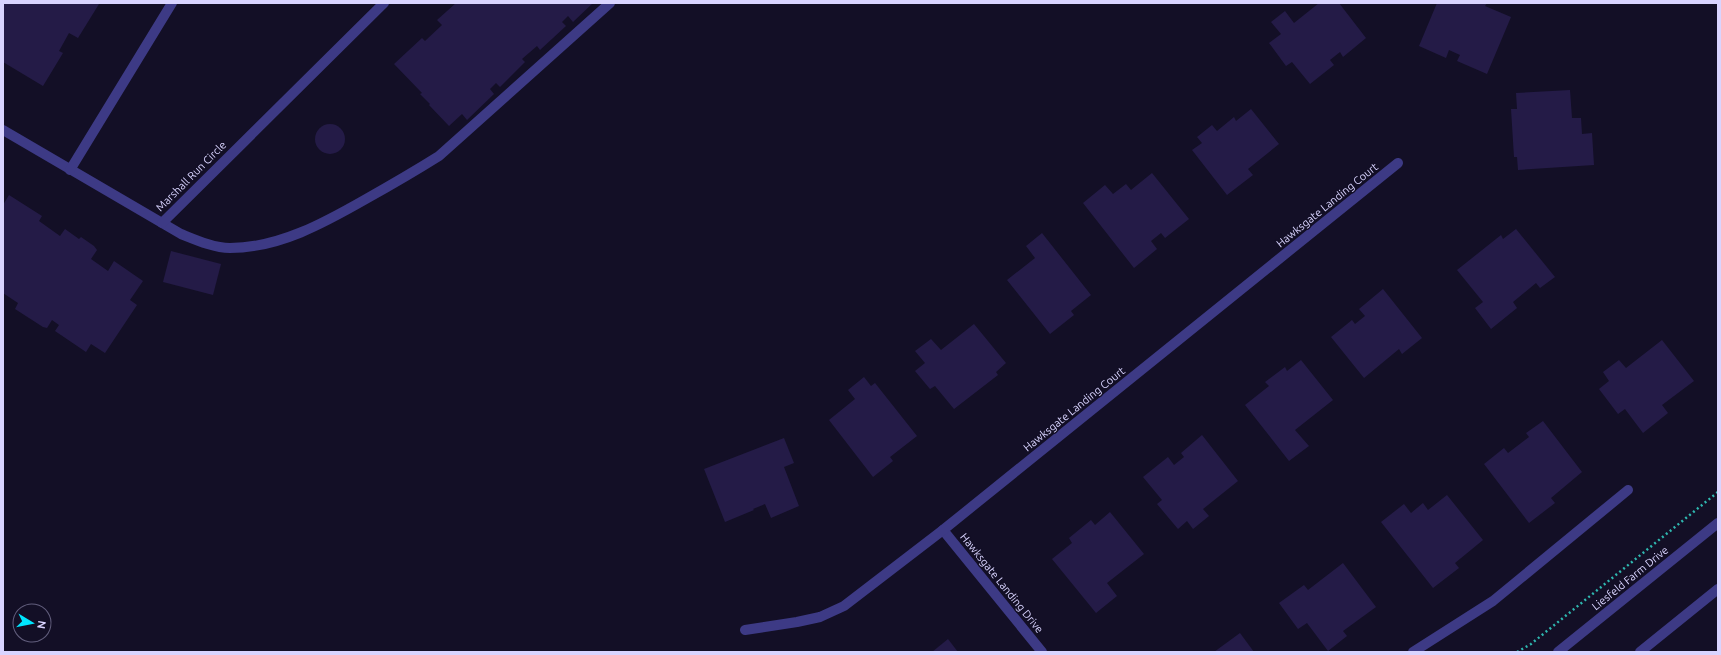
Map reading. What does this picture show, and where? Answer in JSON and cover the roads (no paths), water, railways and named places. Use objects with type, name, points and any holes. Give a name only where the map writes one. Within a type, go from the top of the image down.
[{"type":"street","points":[[70,170],[172,3]]},
{"type":"street","name":"Marshall Run Circle","points":[[3,130],[162,223],[384,3]]},
{"type":"street","points":[[162,223],[181,234],[200,241],[229,248],[259,246],[298,233],[333,218],[409,175],[439,156],[610,3]]},
{"type":"street","name":"Hawksgate Landing Court","points":[[745,630],[820,617],[844,606],[943,530],[1398,164]]},
{"type":"street","points":[[1413,652],[1493,600],[1628,490]]},
{"type":"street","name":"Liesfeld Farm Drive","points":[[1558,652],[1718,523]]},
{"type":"street","name":"Hawksgate Landing Drive","points":[[943,530],[1042,652]]},
{"type":"street","points":[[1640,652],[1718,589]]}]
